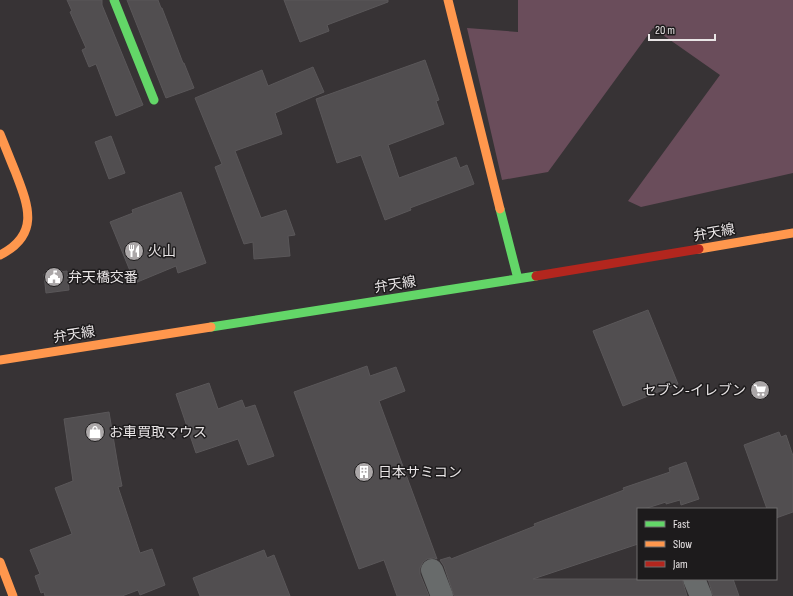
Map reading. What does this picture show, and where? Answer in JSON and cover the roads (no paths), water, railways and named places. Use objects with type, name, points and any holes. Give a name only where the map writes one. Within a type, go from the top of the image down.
[{"type":"street","points":[[114,0],[154,100]]},
{"type":"street","points":[[448,0],[518,279]]},
{"type":"street","points":[[0,134],[27,201],[29,216],[26,230],[19,242],[8,252],[0,255]]},
{"type":"street","name":"弁天線","points":[[0,360],[518,279],[793,233]]},
{"type":"street","points":[[0,562],[13,596]]},
{"type":"street","points":[[432,570],[442,596]]},
{"type":"street","points":[[694,580],[701,596]]},
{"type":"place","name":"火山","points":[[134,251]]},
{"type":"place","name":"弁天橋交番","points":[[54,277]]},
{"type":"place","name":"セブン-イレブン","points":[[760,390]]},
{"type":"place","name":"お車買取マウス","points":[[95,432]]},
{"type":"place","name":"日本サミコン","points":[[364,472]]}]
